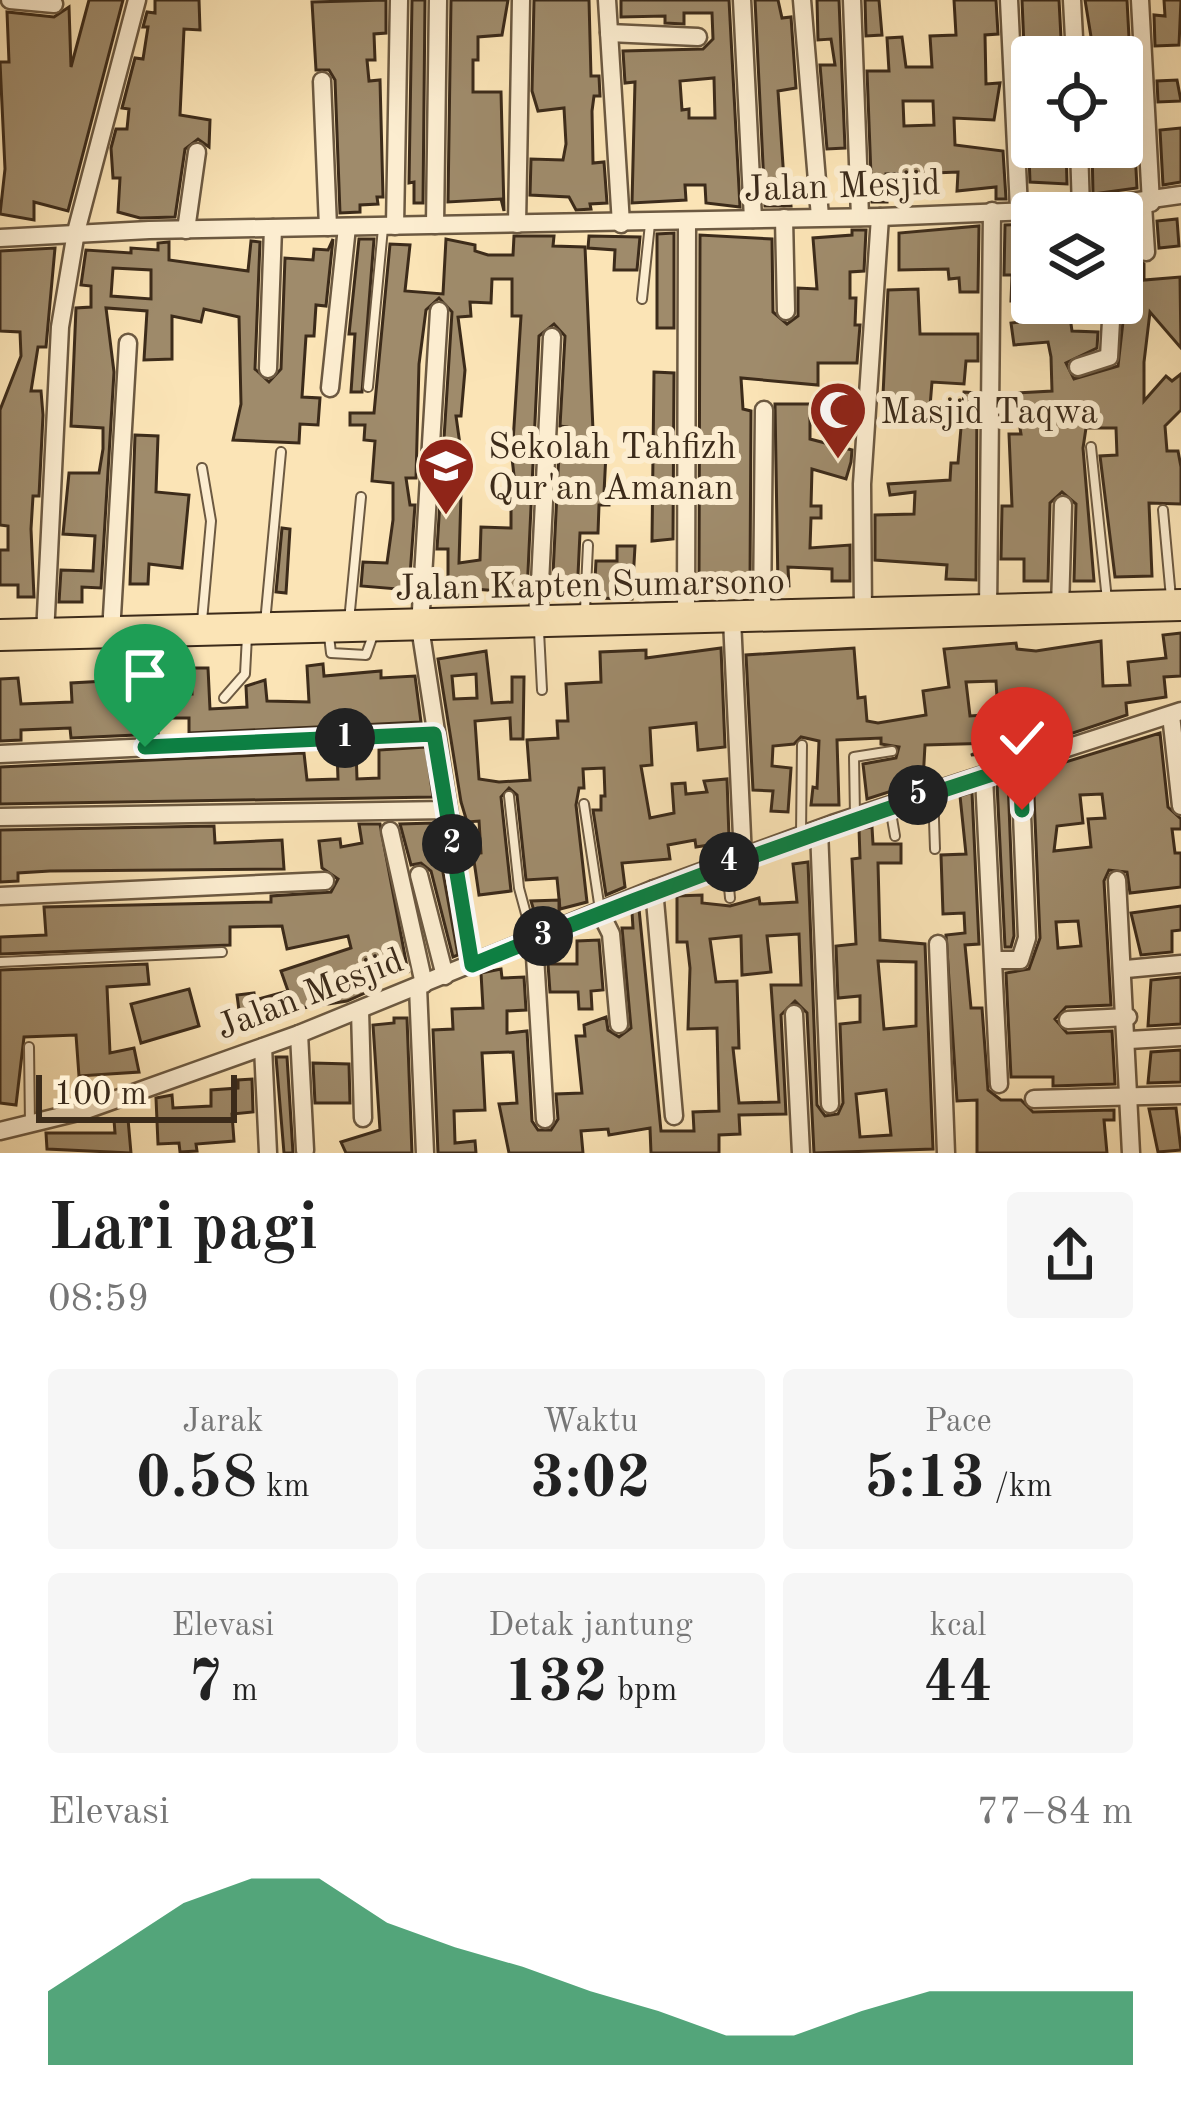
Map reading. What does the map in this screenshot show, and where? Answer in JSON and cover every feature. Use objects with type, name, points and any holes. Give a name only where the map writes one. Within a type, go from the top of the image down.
[{"type":"highway","name":"Jalan Kapten Sumarsono","points":[[0,635],[1176,605]]},
{"type":"street","points":[[4,0],[54,4]]},
{"type":"street","points":[[45,635],[53,407],[76,232],[137,0]]},
{"type":"street","points":[[389,226],[399,0]]},
{"type":"street","points":[[435,225],[438,0]]},
{"type":"street","points":[[517,224],[521,0]]},
{"type":"street","points":[[608,0],[621,224]]},
{"type":"street","points":[[742,0],[753,219]]},
{"type":"street","points":[[802,0],[820,218]]},
{"type":"street","points":[[852,0],[860,217]]},
{"type":"street","points":[[1009,0],[1018,192]]},
{"type":"street","points":[[1072,0],[1074,36]]},
{"type":"street","points":[[1140,0],[1146,253]]},
{"type":"street","points":[[608,33],[698,37]]},
{"type":"street","points":[[322,80],[337,227],[330,388]]},
{"type":"street","points":[[186,230],[197,152]]},
{"type":"street","name":"Jalan Mesjid","points":[[1143,205],[1181,196]]},
{"type":"street","name":"Jalan Mesjid","points":[[0,238],[76,232],[687,224],[1011,210]]},
{"type":"street","points":[[988,611],[992,212]]},
{"type":"street","points":[[863,615],[862,484],[880,217]]},
{"type":"street","points":[[784,218],[786,311]]},
{"type":"street","points":[[686,620],[687,224]]},
{"type":"street","points":[[268,369],[273,228]]},
{"type":"street","points":[[439,311],[420,627],[472,965]]},
{"type":"street","points":[[1078,367],[1109,357],[1111,324]]},
{"type":"street","points":[[538,624],[552,338]]},
{"type":"street","points":[[123,633],[128,343]]},
{"type":"street","points":[[735,861],[747,618],[764,410]]},
{"type":"street","points":[[1060,609],[1063,505]]},
{"type":"street","points":[[1176,713],[1181,806]]},
{"type":"street","name":"Jalan Mesjid","points":[[0,1131],[31,1125],[299,1034],[654,889],[855,816],[1176,713]]},
{"type":"street","points":[[0,754],[434,734]]},
{"type":"street","points":[[994,960],[1020,960],[1028,938],[1020,765]]},
{"type":"street","points":[[984,777],[999,1084]]},
{"type":"street","points":[[0,818],[447,810]]},
{"type":"street","points":[[390,831],[421,985],[425,1153]]},
{"type":"street","points":[[810,833],[830,1104]]},
{"type":"street","points":[[419,875],[445,976]]},
{"type":"street","points":[[0,896],[325,880]]},
{"type":"street","points":[[1117,880],[1126,969],[1131,1153]]},
{"type":"street","points":[[654,889],[674,1115]]},
{"type":"street","points":[[600,912],[611,934],[619,1024]]},
{"type":"street","points":[[407,922],[431,917]]},
{"type":"street","points":[[534,940],[545,1119]]},
{"type":"street","points":[[938,944],[946,1153]]},
{"type":"street","points":[[1126,969],[1181,964]]},
{"type":"street","points":[[360,1010],[363,1118]]},
{"type":"street","points":[[794,1014],[801,1153]]},
{"type":"street","points":[[1068,1020],[1128,1017]]},
{"type":"street","points":[[299,1034],[305,1150]]},
{"type":"street","points":[[1129,1040],[1181,1037]]},
{"type":"street","points":[[262,1047],[268,1153]]},
{"type":"street","points":[[1034,1099],[1181,1095]]},
{"type":"lane","points":[[642,299],[650,224]]},
{"type":"lane","points":[[368,387],[389,226]]},
{"type":"lane","points":[[1091,446],[1108,607]]},
{"type":"lane","points":[[224,698],[249,663],[281,452]]},
{"type":"lane","points":[[202,468],[211,521],[202,632]]},
{"type":"lane","points":[[350,628],[361,497]]},
{"type":"lane","points":[[1163,510],[1176,605]]},
{"type":"lane","points":[[585,623],[588,545]]},
{"type":"lane","points":[[538,624],[542,689]]},
{"type":"lane","points":[[123,633],[131,700]]},
{"type":"lane","points":[[802,745],[810,833]]},
{"type":"lane","points":[[855,816],[854,755],[892,751]]},
{"type":"lane","points":[[933,790],[935,849]]},
{"type":"lane","points":[[509,796],[519,888],[534,940]]},
{"type":"lane","points":[[584,804],[600,912]]},
{"type":"lane","points":[[890,805],[895,836]]},
{"type":"lane","points":[[730,898],[735,861]]},
{"type":"lane","points":[[0,962],[222,952]]},
{"type":"lane","points":[[29,1047],[31,1125]]},
{"type":"building","points":[[89,0],[123,0],[68,211],[34,202],[34,220],[0,214],[5,169],[0,62],[9,62],[7,12],[54,17],[69,7],[71,67]]},
{"type":"building","points":[[155,0],[199,0],[200,30],[184,29],[180,115],[210,120],[209,147],[198,139],[185,149],[175,217],[140,218],[118,212],[120,178],[113,178],[111,148],[116,129],[127,129],[129,109],[122,108],[135,58],[143,59],[148,27],[143,27],[147,12],[155,13]]},
{"type":"building","points":[[386,0],[386,33],[374,34],[375,60],[367,60],[369,81],[380,80],[383,197],[377,197],[378,204],[360,205],[360,212],[340,213],[335,80],[329,70],[316,70],[312,2]]},
{"type":"building","points":[[412,0],[425,0],[423,203],[414,203],[414,182],[409,183]]},
{"type":"building","points":[[451,0],[508,0],[502,35],[478,37],[478,60],[473,60],[473,92],[501,92],[504,211],[501,199],[448,202]]},
{"type":"building","points":[[534,0],[589,0],[591,76],[599,76],[600,96],[594,96],[592,111],[593,163],[604,162],[607,203],[590,204],[591,209],[576,210],[569,197],[530,195],[531,159],[563,160],[566,144],[564,108],[538,111],[532,91]]},
{"type":"building","points":[[621,0],[729,0],[740,207],[706,203],[705,185],[685,185],[686,200],[632,203],[635,82],[625,83],[623,51],[703,49],[713,39],[712,13],[684,13],[684,24],[665,23],[665,16],[621,17]],"holes":[[[714,78],[715,118],[689,118],[689,109],[682,110],[680,81]]]},
{"type":"building","points":[[755,0],[778,0],[782,18],[791,17],[796,88],[778,91],[785,195],[790,195],[791,206],[765,206]]},
{"type":"building","points":[[817,0],[839,0],[845,148],[827,149],[820,65],[835,65],[831,39],[818,40]]},
{"type":"building","points":[[865,0],[879,0],[882,35],[866,36]]},
{"type":"building","points":[[954,0],[996,0],[998,34],[985,35],[986,84],[1000,83],[994,120],[954,118],[955,145],[1003,151],[1006,199],[996,199],[996,187],[957,191],[958,172],[934,173],[935,188],[916,188],[916,173],[886,174],[887,202],[872,202],[867,71],[889,71],[887,38],[902,37],[906,67],[932,67],[930,36],[956,35]],"holes":[[[903,101],[933,101],[934,125],[904,126]]]},
{"type":"building","points":[[1022,0],[1059,0],[1061,36],[1024,36]]},
{"type":"building","points":[[1085,0],[1127,0],[1129,36],[1091,36]]},
{"type":"building","points":[[1164,0],[1181,0],[1179,45],[1155,46],[1154,15],[1165,16]]},
{"type":"building","points":[[1177,80],[1181,101],[1158,102],[1157,81]]},
{"type":"building","points":[[1181,128],[1181,182],[1163,185],[1160,130]]},
{"type":"building","points":[[1029,168],[1067,168],[1067,184],[1030,182]]},
{"type":"building","points":[[1092,168],[1136,168],[1137,188],[1093,192]]},
{"type":"building","points":[[1177,219],[1179,246],[1159,248],[1157,221]]},
{"type":"building","points":[[1005,225],[1011,225],[1011,275],[1004,275]]},
{"type":"building","points":[[979,226],[978,292],[960,292],[959,278],[949,279],[948,269],[899,270],[899,233]]},
{"type":"building","points":[[852,230],[866,230],[864,271],[850,272],[855,325],[860,325],[857,363],[818,363],[818,385],[741,378],[743,409],[751,411],[750,585],[699,580],[700,235],[772,239],[773,312],[787,324],[798,316],[798,288],[817,289],[813,238],[852,235]]},
{"type":"building","points":[[674,233],[674,328],[657,328],[657,234]]},
{"type":"building","points":[[514,236],[554,236],[553,246],[585,247],[594,453],[606,453],[604,493],[609,493],[609,505],[599,505],[598,533],[580,533],[577,596],[552,594],[559,452],[568,452],[567,427],[560,426],[565,336],[554,324],[539,336],[527,593],[448,587],[448,549],[437,549],[452,312],[439,298],[426,310],[419,364],[416,478],[406,478],[410,505],[415,505],[409,590],[361,586],[363,562],[387,563],[393,520],[393,483],[372,481],[375,441],[364,440],[365,425],[350,425],[350,413],[374,413],[390,244],[410,245],[405,291],[443,294],[446,239],[475,245],[475,251],[488,255],[513,255]],"holes":[[[492,279],[512,279],[512,316],[521,316],[512,458],[517,502],[511,502],[511,528],[481,527],[480,560],[459,563],[462,459],[456,416],[461,416],[465,370],[458,317],[471,316],[470,302],[491,303]]]},
{"type":"building","points":[[589,236],[640,237],[637,270],[614,270],[615,250],[588,248]]},
{"type":"building","points":[[333,239],[326,306],[316,305],[314,336],[306,336],[302,397],[320,398],[318,425],[300,424],[299,443],[233,440],[241,404],[239,317],[204,309],[201,322],[172,316],[172,359],[144,360],[147,311],[106,308],[114,372],[101,588],[82,587],[82,602],[59,602],[61,570],[93,571],[95,536],[63,534],[69,473],[99,473],[103,449],[103,428],[71,426],[76,308],[91,307],[91,286],[81,285],[86,250],[131,253],[131,248],[158,250],[158,243],[169,242],[169,260],[248,271],[251,241],[260,242],[255,369],[269,382],[281,369],[285,258],[313,260],[314,249],[328,250]],"holes":[[[113,268],[151,270],[151,299],[111,296]]]},
{"type":"building","points":[[359,239],[374,239],[362,392],[351,392],[355,334],[349,334]]},
{"type":"building","points":[[55,248],[46,347],[38,347],[31,391],[41,391],[43,415],[39,496],[33,496],[31,529],[34,597],[18,597],[18,585],[0,585],[0,550],[8,550],[8,526],[0,525],[0,410],[21,356],[20,332],[0,331],[0,251]]},
{"type":"building","points":[[1143,263],[1144,280],[1180,277],[1181,348],[1150,312],[1144,362],[1144,401],[1166,376],[1172,381],[1181,374],[1181,410],[1165,426],[1167,451],[1178,451],[1181,504],[1149,503],[1152,576],[1115,577],[1100,456],[1117,455],[1116,428],[1086,428],[1083,448],[1094,581],[1074,581],[1076,504],[1062,492],[1050,503],[1048,581],[1024,581],[1024,559],[1001,559],[1002,506],[1012,506],[1009,434],[1021,434],[1014,393],[1052,391],[1051,357],[1048,342],[1014,345],[1011,324],[1071,324],[1072,331],[1098,332],[1097,348],[1066,363],[1074,379],[1118,366],[1123,324],[1143,324]]},
{"type":"building","points":[[918,289],[920,334],[978,334],[978,361],[966,361],[964,384],[932,382],[929,419],[882,416],[888,290]]},
{"type":"building","points":[[654,372],[674,373],[673,539],[652,541]]},
{"type":"building","points":[[964,392],[977,393],[976,580],[946,579],[947,565],[875,560],[875,515],[914,514],[915,492],[890,495],[888,484],[950,480],[951,463],[958,463]]},
{"type":"building","points":[[775,404],[834,404],[833,421],[810,419],[810,439],[852,450],[851,462],[846,479],[812,469],[811,506],[821,506],[821,518],[811,518],[810,548],[850,545],[850,581],[832,581],[832,569],[788,567],[789,586],[778,587]]},
{"type":"building","points":[[135,435],[158,436],[156,492],[189,495],[182,568],[149,564],[148,584],[130,584]]},
{"type":"building","points":[[282,528],[290,529],[286,593],[276,592]]},
{"type":"building","points":[[617,546],[635,546],[632,599],[594,598],[596,561],[617,561]]},
{"type":"building","points":[[1181,633],[1181,676],[1164,677],[1166,697],[1126,703],[1127,715],[1055,739],[1045,739],[1045,730],[1022,730],[1023,749],[1012,752],[971,755],[996,743],[925,745],[923,781],[867,799],[863,764],[896,758],[899,747],[881,744],[881,738],[837,740],[839,805],[811,805],[813,787],[817,788],[819,741],[801,737],[794,744],[773,746],[772,766],[791,768],[788,812],[771,811],[773,791],[753,790],[746,655],[854,648],[858,698],[865,697],[867,721],[878,723],[926,715],[923,691],[949,687],[944,649],[1016,643],[1017,649],[1036,651],[1101,641],[1103,686],[1130,685],[1128,662],[1166,658],[1163,635]],"holes":[[[996,681],[998,714],[970,716],[966,682]]]},
{"type":"building","points":[[721,648],[725,747],[698,750],[696,723],[650,728],[652,765],[641,766],[650,818],[674,813],[672,784],[685,783],[686,794],[707,792],[704,781],[727,779],[729,838],[720,838],[720,851],[710,855],[709,845],[696,847],[695,840],[668,845],[670,859],[622,863],[625,887],[606,895],[593,810],[601,810],[601,796],[605,796],[604,768],[583,769],[584,788],[579,788],[576,805],[587,902],[560,909],[557,878],[526,880],[517,795],[509,788],[501,797],[511,891],[479,895],[473,854],[481,853],[479,821],[467,822],[461,802],[438,659],[486,651],[492,703],[512,702],[512,677],[524,677],[523,739],[511,739],[510,718],[475,721],[479,779],[499,782],[530,780],[527,740],[558,738],[557,721],[568,721],[566,684],[601,682],[600,652],[646,650],[646,658]],"holes":[[[476,674],[477,698],[454,699],[452,676]]]},
{"type":"building","points":[[323,664],[324,676],[381,671],[381,678],[415,676],[421,722],[189,733],[189,718],[158,718],[158,734],[71,738],[70,728],[21,730],[21,740],[0,741],[0,679],[18,678],[21,704],[72,702],[71,683],[123,680],[124,712],[145,712],[144,668],[158,667],[159,694],[192,694],[191,668],[208,668],[210,709],[247,707],[246,686],[265,680],[267,701],[309,702],[307,666]]},
{"type":"building","points":[[1160,733],[1168,807],[1181,819],[1181,829],[1172,829],[1175,853],[1181,853],[1181,887],[1130,893],[1127,872],[1109,870],[1104,881],[1111,1005],[1066,1007],[1055,1019],[1067,1033],[1112,1031],[1115,1084],[1053,1086],[1053,1077],[1011,1077],[1006,973],[1029,969],[1040,938],[1033,772]],"holes":[[[1102,794],[1105,818],[1088,819],[1091,847],[1054,851],[1057,826],[1083,823],[1080,795]],[[1078,921],[1081,946],[1058,948],[1056,922]]]},
{"type":"building","points":[[426,747],[433,797],[0,804],[0,767],[304,753],[307,780],[338,779],[337,751],[356,750],[357,779],[379,778],[379,750]]},
{"type":"building","points":[[1008,780],[1014,936],[1011,947],[1005,947],[997,784]]},
{"type":"building","points":[[972,792],[979,944],[965,945],[971,1008],[982,1008],[988,1090],[1001,1100],[1021,1100],[1033,1112],[1114,1110],[1114,1120],[1104,1120],[1107,1153],[977,1153],[977,1100],[957,1101],[946,935],[965,933],[964,913],[943,914],[941,855],[966,854],[960,796]]},
{"type":"building","points":[[434,823],[458,955],[453,957],[431,871],[421,863],[411,865],[400,824]]},
{"type":"building","points":[[359,824],[380,824],[408,972],[388,977],[386,968],[361,977],[365,993],[347,1001],[240,1018],[237,995],[254,993],[255,1000],[288,991],[281,971],[351,948],[348,936],[287,949],[282,926],[230,927],[230,945],[0,954],[0,937],[46,935],[44,907],[271,902],[271,896],[331,892],[338,879],[322,868],[319,841],[340,839],[341,847],[362,843]]},
{"type":"building","points":[[214,826],[215,843],[282,840],[284,869],[50,871],[18,873],[18,881],[0,882],[0,830]]},
{"type":"building","points":[[872,827],[873,844],[901,844],[901,863],[878,863],[880,940],[925,944],[933,1149],[814,1153],[807,1013],[795,1001],[781,1015],[786,1114],[739,1115],[740,1134],[719,1135],[719,1153],[651,1153],[650,1128],[609,1135],[608,1129],[581,1131],[583,1153],[509,1153],[499,1104],[517,1103],[513,1052],[482,1053],[485,1110],[454,1111],[455,1143],[475,1141],[476,1153],[438,1153],[433,1030],[453,1029],[452,1009],[483,1008],[481,973],[501,969],[502,978],[524,977],[526,1010],[507,1011],[507,1033],[527,1031],[532,1121],[538,1130],[551,1130],[558,1119],[556,1094],[582,1093],[576,1036],[585,1036],[584,1025],[606,1017],[608,1030],[619,1037],[631,1028],[622,928],[633,928],[632,912],[639,909],[661,1131],[694,1131],[693,1112],[719,1111],[717,1028],[688,1029],[690,968],[687,942],[677,942],[677,896],[702,895],[702,903],[730,906],[759,898],[760,904],[797,902],[793,864],[808,862],[817,1105],[825,1116],[838,1114],[843,1103],[840,1024],[860,1022],[860,996],[838,998],[836,946],[856,944],[852,859],[860,858],[859,829]],"holes":[[[799,934],[801,985],[771,985],[779,1102],[739,1103],[733,1048],[739,1048],[737,981],[716,982],[710,939],[741,936],[742,975],[771,972],[767,936]],[[878,961],[916,962],[916,1026],[884,1029]],[[886,1090],[891,1135],[860,1137],[856,1094]]]},
{"type":"building","points":[[559,900],[559,914],[537,921],[531,901]]},
{"type":"building","points":[[1181,906],[1181,930],[1172,931],[1172,952],[1141,955],[1131,913]]},
{"type":"building","points":[[599,940],[603,990],[591,991],[592,1009],[579,1009],[578,992],[550,992],[548,964],[577,964],[577,941]]},
{"type":"building","points":[[147,964],[149,984],[107,987],[110,1053],[134,1048],[139,1072],[79,1076],[76,1035],[24,1037],[16,1105],[0,1103],[0,970]]},
{"type":"building","points":[[1181,977],[1181,1024],[1148,1026],[1151,980]]},
{"type":"building","points":[[189,989],[199,1026],[141,1043],[131,1004]]},
{"type":"building","points":[[394,1018],[407,1018],[412,1153],[346,1153],[341,1142],[380,1130],[373,1025],[394,1023]]},
{"type":"building","points":[[1181,1050],[1181,1082],[1148,1083],[1151,1052]]},
{"type":"building","points":[[276,1057],[287,1057],[293,1153],[284,1153]]},
{"type":"building","points":[[313,1063],[349,1064],[350,1103],[315,1103]]},
{"type":"building","points":[[252,1079],[253,1112],[232,1114],[234,1141],[196,1144],[197,1151],[180,1152],[179,1143],[158,1144],[156,1098],[172,1095],[173,1108],[211,1106],[211,1090],[238,1088],[238,1080]]},
{"type":"building","points":[[1176,1108],[1181,1150],[1158,1152],[1149,1109]]},
{"type":"building","points":[[128,1119],[131,1153],[47,1149],[46,1133],[115,1133],[114,1120]]},
{"type":"place","name":"Masjid Taqwa","points":[[838,461]]},
{"type":"place","name":"Sekolah Tahfizh Qur'an Amanan","points":[[446,517]]},
{"type":"route","points":[[145,747],[434,734],[472,965],[654,889],[832,824],[1020,765],[1022,810]]}]
